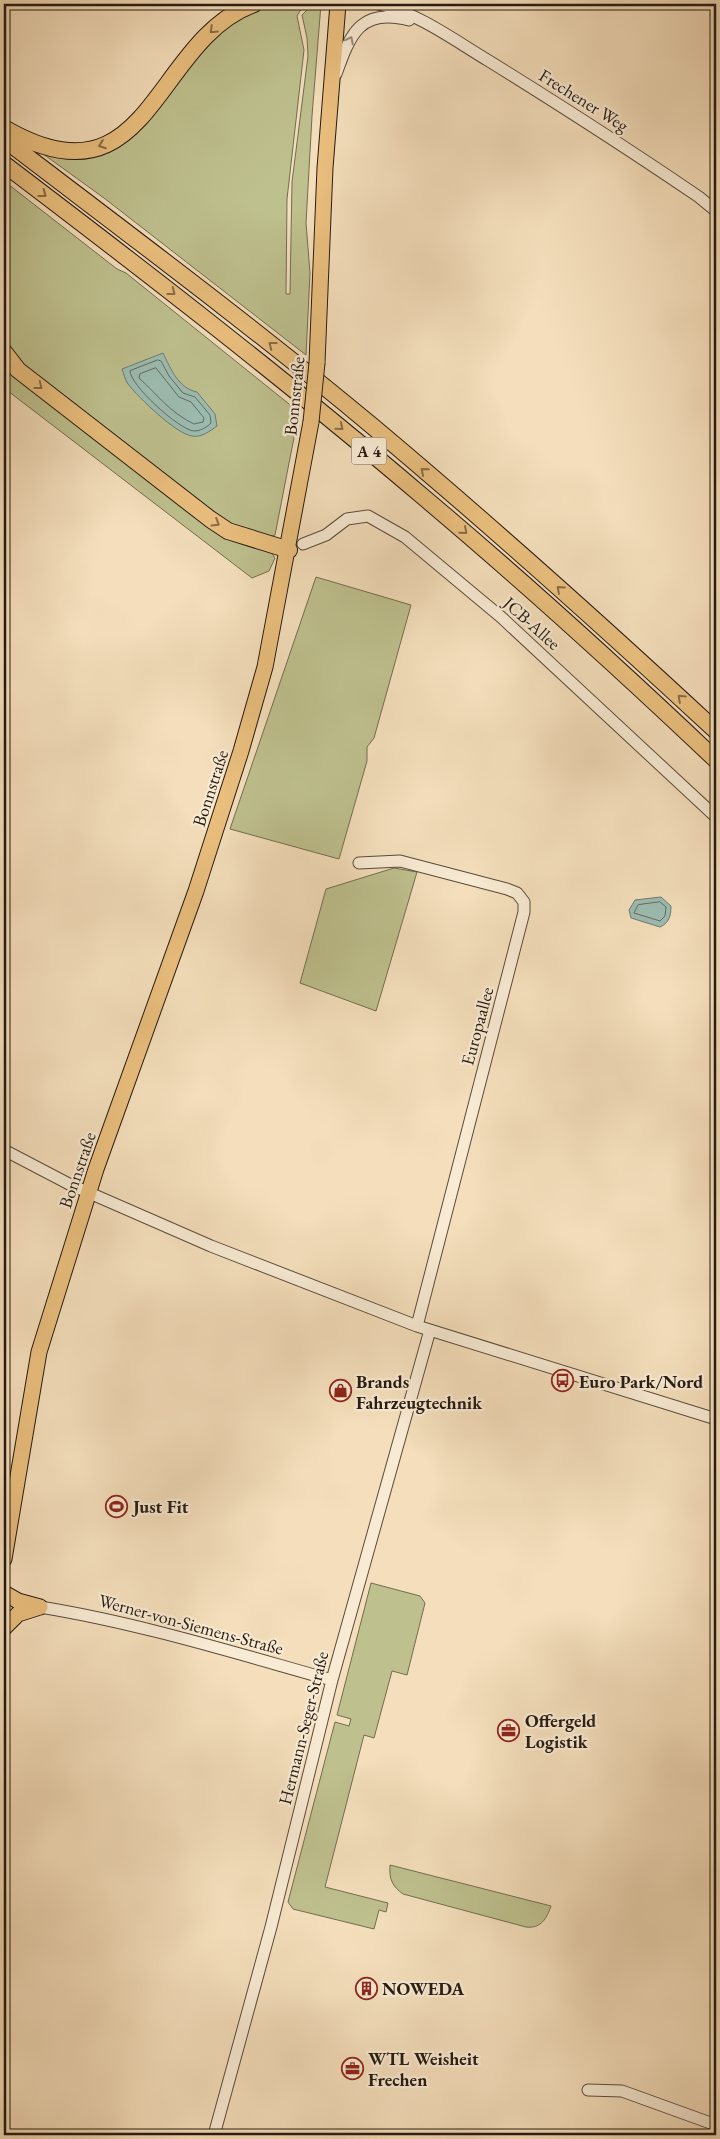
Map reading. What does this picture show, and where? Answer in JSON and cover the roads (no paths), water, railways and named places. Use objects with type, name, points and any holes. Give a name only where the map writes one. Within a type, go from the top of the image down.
[{"type":"highway","points":[[4,128],[39,147],[63,151],[91,149],[114,140],[140,120],[214,30],[237,12],[254,4]]},
{"type":"highway","name":"A 4","points":[[4,139],[139,241],[371,425],[545,575],[716,731]]},
{"type":"highway","name":"A 4","points":[[4,164],[162,285],[363,446],[499,562],[618,668],[716,760]]},
{"type":"highway","points":[[4,352],[18,370],[210,519],[228,531],[296,547]]},
{"type":"main road","points":[[327,4],[337,24]]},
{"type":"main road","name":"Bonnstraße","points":[[4,1558],[38,1352],[89,1192],[196,891],[241,752],[296,547],[317,363],[326,168],[338,4]]},
{"type":"main road","points":[[4,1593],[18,1601],[40,1606]]},
{"type":"main road","points":[[4,1628],[18,1614],[40,1606]]},
{"type":"street","name":"Frechener Weg","points":[[378,4],[401,11],[429,25],[616,140],[716,211]]},
{"type":"street","name":"Frechener Weg","points":[[332,86],[351,36],[368,20],[395,16],[429,25]]},
{"type":"street","name":"JCB-Allee","points":[[296,547],[326,535],[347,519],[368,516],[405,537],[501,617],[716,817]]},
{"type":"street","name":"Europaallee","points":[[359,864],[400,861],[507,889],[517,893],[524,902],[522,922],[417,1326]]},
{"type":"street","points":[[4,1150],[89,1192],[211,1246],[417,1326],[716,1419]]},
{"type":"street","name":"Hermann-Seger-Straße","points":[[214,2135],[271,1927],[332,1680],[430,1330]]},
{"type":"street","name":"Werner-von-Siemens-Straße","points":[[40,1606],[79,1613],[165,1634],[332,1680]]},
{"type":"street","points":[[588,2090],[622,2091],[716,2125]]},
{"type":"water","points":[[163,353],[180,382],[190,390],[197,392],[215,414],[217,426],[205,434],[192,436],[177,429],[148,406],[127,382],[122,369]]},
{"type":"water","points":[[661,897],[671,906],[671,913],[666,923],[660,927],[631,918],[629,910],[635,900]]},
{"type":"place","name":"Euro Park/Nord","points":[[563,1381]]},
{"type":"place","name":"Brands Fahrzeugtechnik","points":[[340,1391]]},
{"type":"place","name":"Just Fit","points":[[117,1506]]},
{"type":"place","name":"Offergeld Logistik","points":[[509,1730]]},
{"type":"place","name":"NOWEDA","points":[[366,1988]]},
{"type":"place","name":"WTL Weisheit Frechen","points":[[352,2068]]}]
